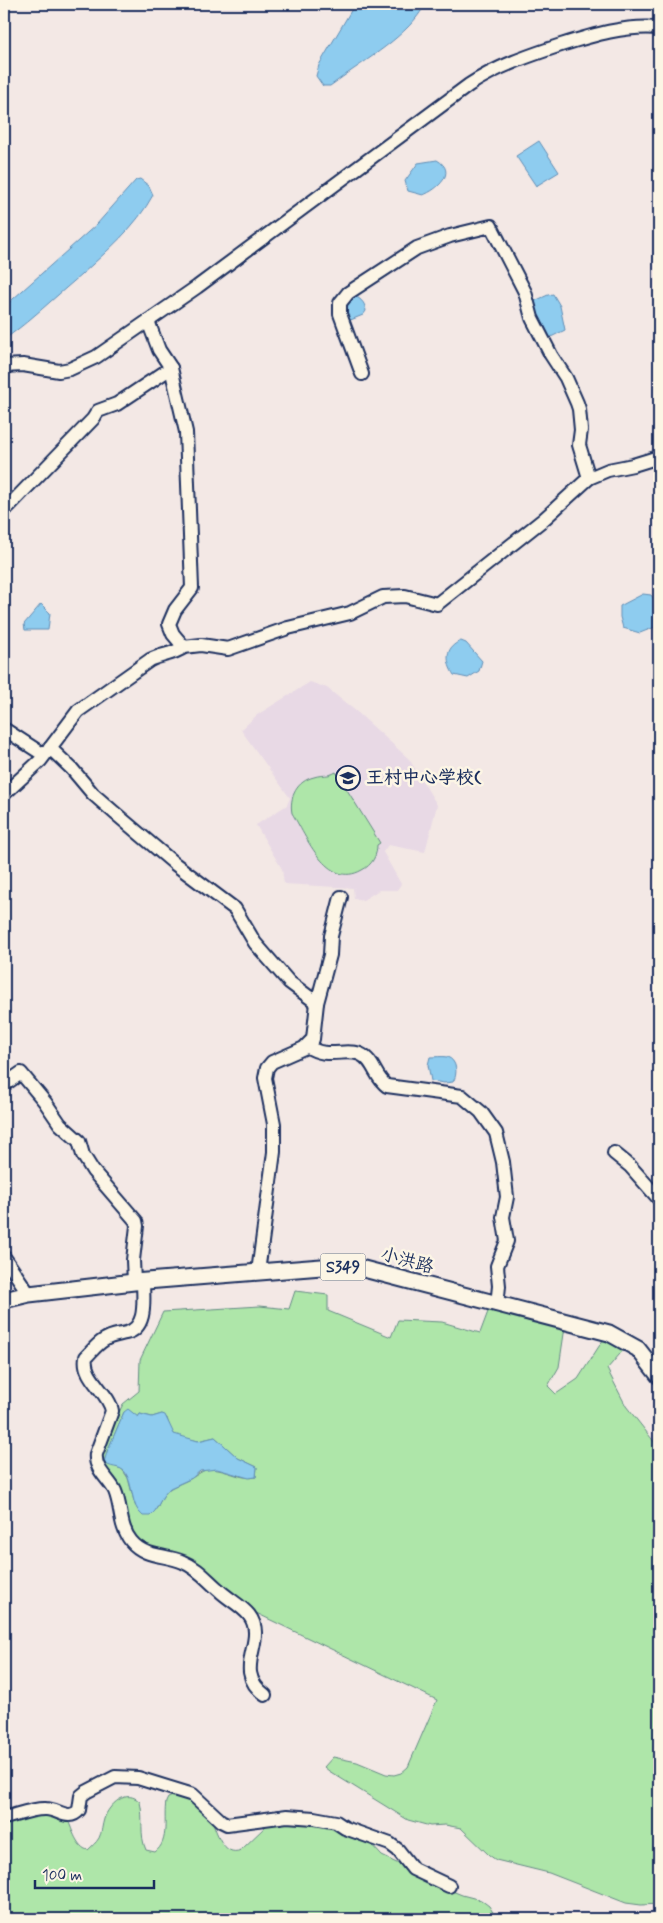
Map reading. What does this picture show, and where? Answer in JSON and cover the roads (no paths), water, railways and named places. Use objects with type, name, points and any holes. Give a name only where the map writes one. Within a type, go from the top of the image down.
[{"type":"main road","name":"小洪路","points":[[4,1300],[29,1294],[139,1282],[334,1266],[360,1268],[609,1333],[638,1349],[659,1376]]},
{"type":"street","points":[[4,366],[23,365],[53,371],[70,369],[107,350],[197,287],[469,85],[491,72],[519,59],[583,38],[627,29],[659,28]]},
{"type":"street","points":[[362,374],[340,314],[340,303],[348,293],[417,248],[450,236],[492,226],[525,292],[532,318],[566,378],[577,403],[580,430],[579,445],[589,478]]},
{"type":"street","points":[[148,321],[158,350],[171,368],[186,432],[192,588],[174,610],[169,624],[172,634],[184,647]]},
{"type":"street","points":[[4,511],[93,419],[98,411],[117,404],[171,368]]},
{"type":"street","points":[[4,794],[35,767],[73,716],[156,656],[172,654],[184,647],[201,645],[228,649],[288,628],[350,613],[384,597],[405,596],[437,604],[544,519],[589,478],[608,470],[659,457]]},
{"type":"street","points":[[4,729],[47,752],[72,769],[93,794],[116,814],[176,864],[235,909],[255,943],[289,982],[317,1003]]},
{"type":"street","points":[[258,1272],[274,1152],[274,1124],[265,1071],[272,1062],[307,1046],[313,1039],[317,1003],[330,955],[331,936],[341,897]]},
{"type":"street","points":[[307,1046],[323,1053],[361,1054],[369,1061],[382,1082],[387,1086],[462,1096],[476,1106],[490,1122],[496,1133],[504,1162],[508,1197],[503,1217],[507,1241],[497,1263],[499,1286],[497,1305]]},
{"type":"street","points":[[4,1085],[21,1073],[60,1124],[78,1141],[83,1155],[93,1171],[136,1221],[133,1260],[139,1282],[143,1313],[138,1327],[129,1333],[112,1336],[103,1340],[86,1357],[89,1373],[111,1404],[112,1411],[96,1454],[96,1461],[114,1490],[119,1504],[122,1524],[132,1542],[146,1553],[177,1560],[196,1568],[249,1616],[256,1632],[249,1671],[255,1683],[266,1695]]},
{"type":"street","points":[[614,1153],[630,1166],[659,1200]]},
{"type":"street","points":[[4,1257],[29,1294]]},
{"type":"street","points":[[4,1818],[44,1809],[64,1815],[74,1815],[79,1810],[81,1796],[86,1792],[114,1778],[138,1778],[193,1795],[221,1821],[227,1824],[287,1816],[336,1822],[345,1828],[390,1844],[398,1850],[414,1869],[449,1886]]},
{"type":"water","points":[[357,4],[425,4],[409,26],[386,46],[330,86],[323,86],[316,76],[319,65],[352,9]]},
{"type":"water","points":[[539,141],[559,172],[536,186],[516,156]]},
{"type":"water","points":[[437,160],[446,170],[443,180],[439,185],[423,195],[408,191],[405,181],[418,163]]},
{"type":"water","points":[[140,179],[149,186],[153,195],[130,228],[81,275],[4,340],[4,307],[97,224],[136,180]]},
{"type":"water","points":[[351,294],[363,302],[366,311],[363,315],[348,321],[345,318],[345,300]]},
{"type":"water","points":[[553,294],[560,306],[565,330],[545,340],[530,303]]},
{"type":"water","points":[[643,594],[651,595],[654,599],[655,627],[640,633],[623,628],[620,606]]},
{"type":"water","points":[[41,604],[50,613],[48,630],[25,630],[24,624]]},
{"type":"water","points":[[461,641],[466,643],[482,661],[479,671],[468,678],[454,675],[448,661],[449,651],[455,644]]},
{"type":"water","points":[[430,1057],[447,1057],[453,1061],[456,1071],[453,1082],[431,1081],[428,1065]]},
{"type":"water","points":[[128,1409],[138,1417],[140,1414],[152,1417],[165,1415],[174,1434],[198,1441],[215,1437],[238,1458],[257,1467],[256,1477],[249,1478],[217,1469],[200,1471],[192,1478],[170,1488],[155,1511],[150,1516],[143,1516],[136,1507],[125,1472],[104,1462],[124,1412]]},
{"type":"place","name":"王村中心学校(","points":[[348,778]]}]
